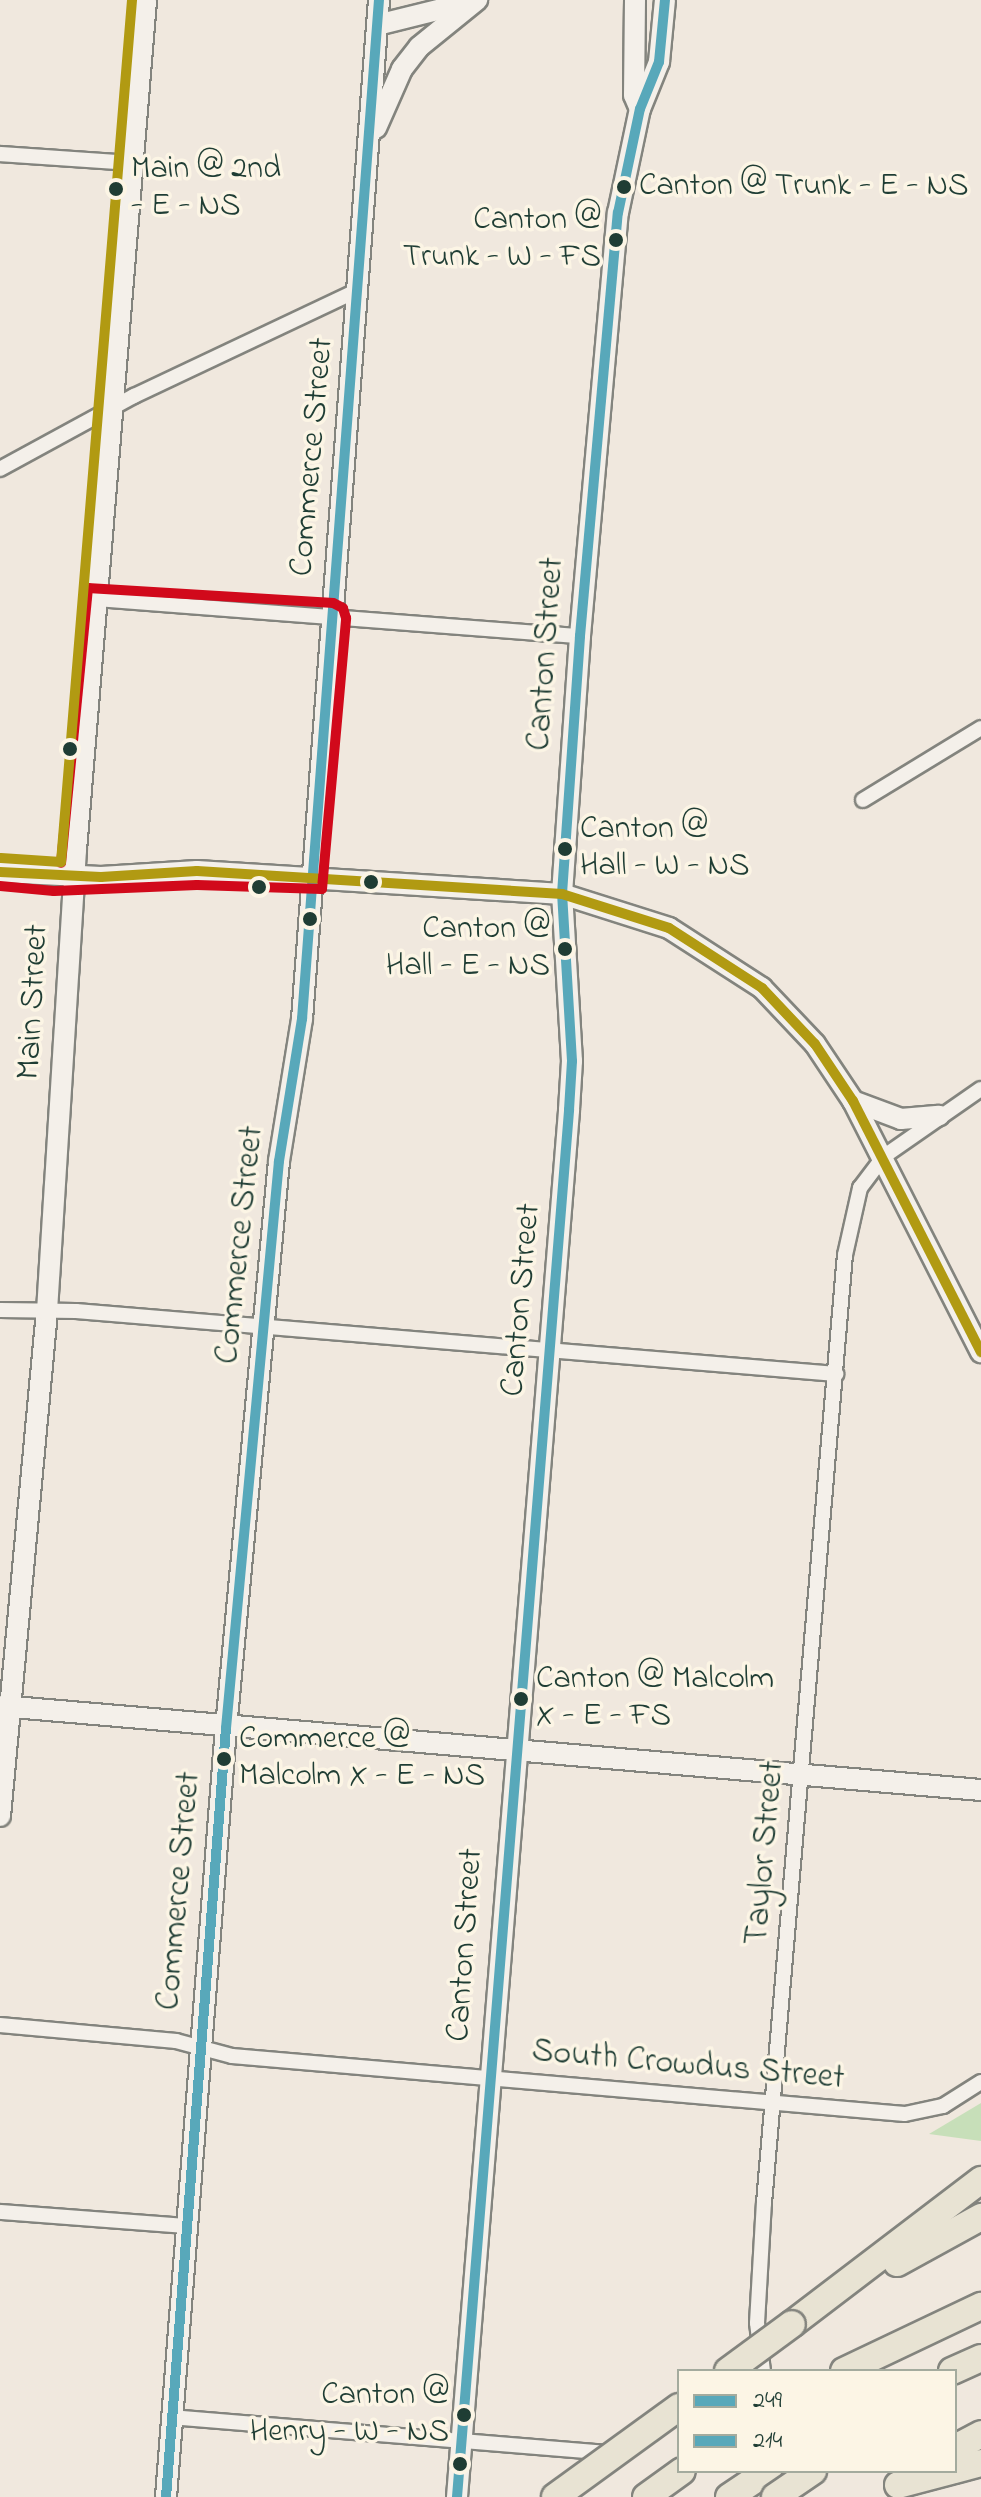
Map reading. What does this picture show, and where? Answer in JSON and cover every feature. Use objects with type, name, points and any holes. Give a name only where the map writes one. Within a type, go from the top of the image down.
[{"type":"highway","points":[[731,2369],[981,2180]]},
{"type":"highway","points":[[792,2324],[981,2217]]},
{"type":"highway","points":[[848,2369],[981,2306]]},
{"type":"highway","points":[[555,2497],[677,2408]]},
{"type":"highway","points":[[957,2447],[981,2434]]},
{"type":"highway","points":[[957,2469],[981,2463]]},
{"type":"highway","points":[[646,2497],[679,2473]]},
{"type":"highway","points":[[729,2497],[765,2473]]},
{"type":"highway","points":[[775,2497],[810,2473]]},
{"type":"highway","points":[[899,2484],[941,2473]]},
{"type":"main road","name":"Main Street","points":[[0,1816],[5,1706],[47,1311],[74,877],[146,0]]},
{"type":"main road","name":"Commerce Street","points":[[166,2497],[226,1728],[279,1161],[302,1019],[379,0]]},
{"type":"main road","points":[[377,25],[477,0]]},
{"type":"main road","points":[[369,147],[402,69],[443,24],[477,0]]},
{"type":"main road","name":"Canton Street","points":[[635,0],[634,95],[640,109]]},
{"type":"main road","name":"Canton Street","points":[[457,2497],[488,2078],[572,1061],[562,894],[580,636],[615,241],[640,109],[659,62],[665,0]]},
{"type":"main road","points":[[0,872],[74,877],[197,871],[562,894],[669,928],[730,962],[791,1015],[853,1101],[981,1352]]},
{"type":"main road","points":[[853,1101],[901,1119],[939,1116]]},
{"type":"main road","points":[[5,1706],[226,1728],[981,1790]]},
{"type":"street","points":[[0,154],[132,163]]},
{"type":"street","points":[[0,469],[113,407],[358,290]]},
{"type":"street","points":[[97,599],[580,636]]},
{"type":"street","points":[[863,800],[981,728]]},
{"type":"street","name":"Taylor Street","points":[[762,2365],[757,2323],[772,2103],[852,1218],[860,1188],[883,1157],[981,1089]]},
{"type":"street","points":[[0,1310],[264,1327],[836,1374]]},
{"type":"street","name":"South Crowdus Street","points":[[0,2025],[199,2047],[232,2056],[923,2114],[981,2082]]},
{"type":"street","points":[[0,2212],[185,2226]]},
{"type":"street","points":[[171,2417],[627,2453],[677,2420]]},
{"type":"street","points":[[795,2473],[803,2497]]},
{"type":"green space","points":[[981,2103],[981,2141],[929,2134]]},
{"type":"transit line","points":[[1,858],[61,862],[132,0]]},
{"type":"transit line","name":"214","points":[[166,2497],[226,1728],[279,1161],[302,1019],[379,0]]},
{"type":"transit line","name":"249","points":[[457,2497],[569,1110],[572,1061],[562,894],[580,636],[618,213],[640,109],[659,62],[665,0]]},
{"type":"transit line","points":[[0,886],[54,891],[197,885],[322,889],[346,618],[343,608],[333,603],[88,588],[61,863]]},
{"type":"transit line","points":[[0,872],[101,877],[197,871],[562,894],[669,928],[762,988],[815,1044],[853,1101],[981,1352]]},
{"type":"place","name":"Canton @ Trunk - E - NS","points":[[624,187]]},
{"type":"place","name":"Main @ 2nd - E - NS","points":[[116,189]]},
{"type":"place","name":"Canton @ Trunk - W - FS","points":[[616,240]]},
{"type":"place","name":"Canton @ Hall - W - NS","points":[[565,849]]},
{"type":"place","name":"Canton @ Hall - E - NS","points":[[565,949]]},
{"type":"place","name":"Canton @ Malcolm X - E - FS","points":[[521,1699]]},
{"type":"place","name":"Commerce @ Malcolm X - E - NS","points":[[224,1759]]},
{"type":"place","name":"Canton @ Henry - W - NS","points":[[464,2415]]}]
